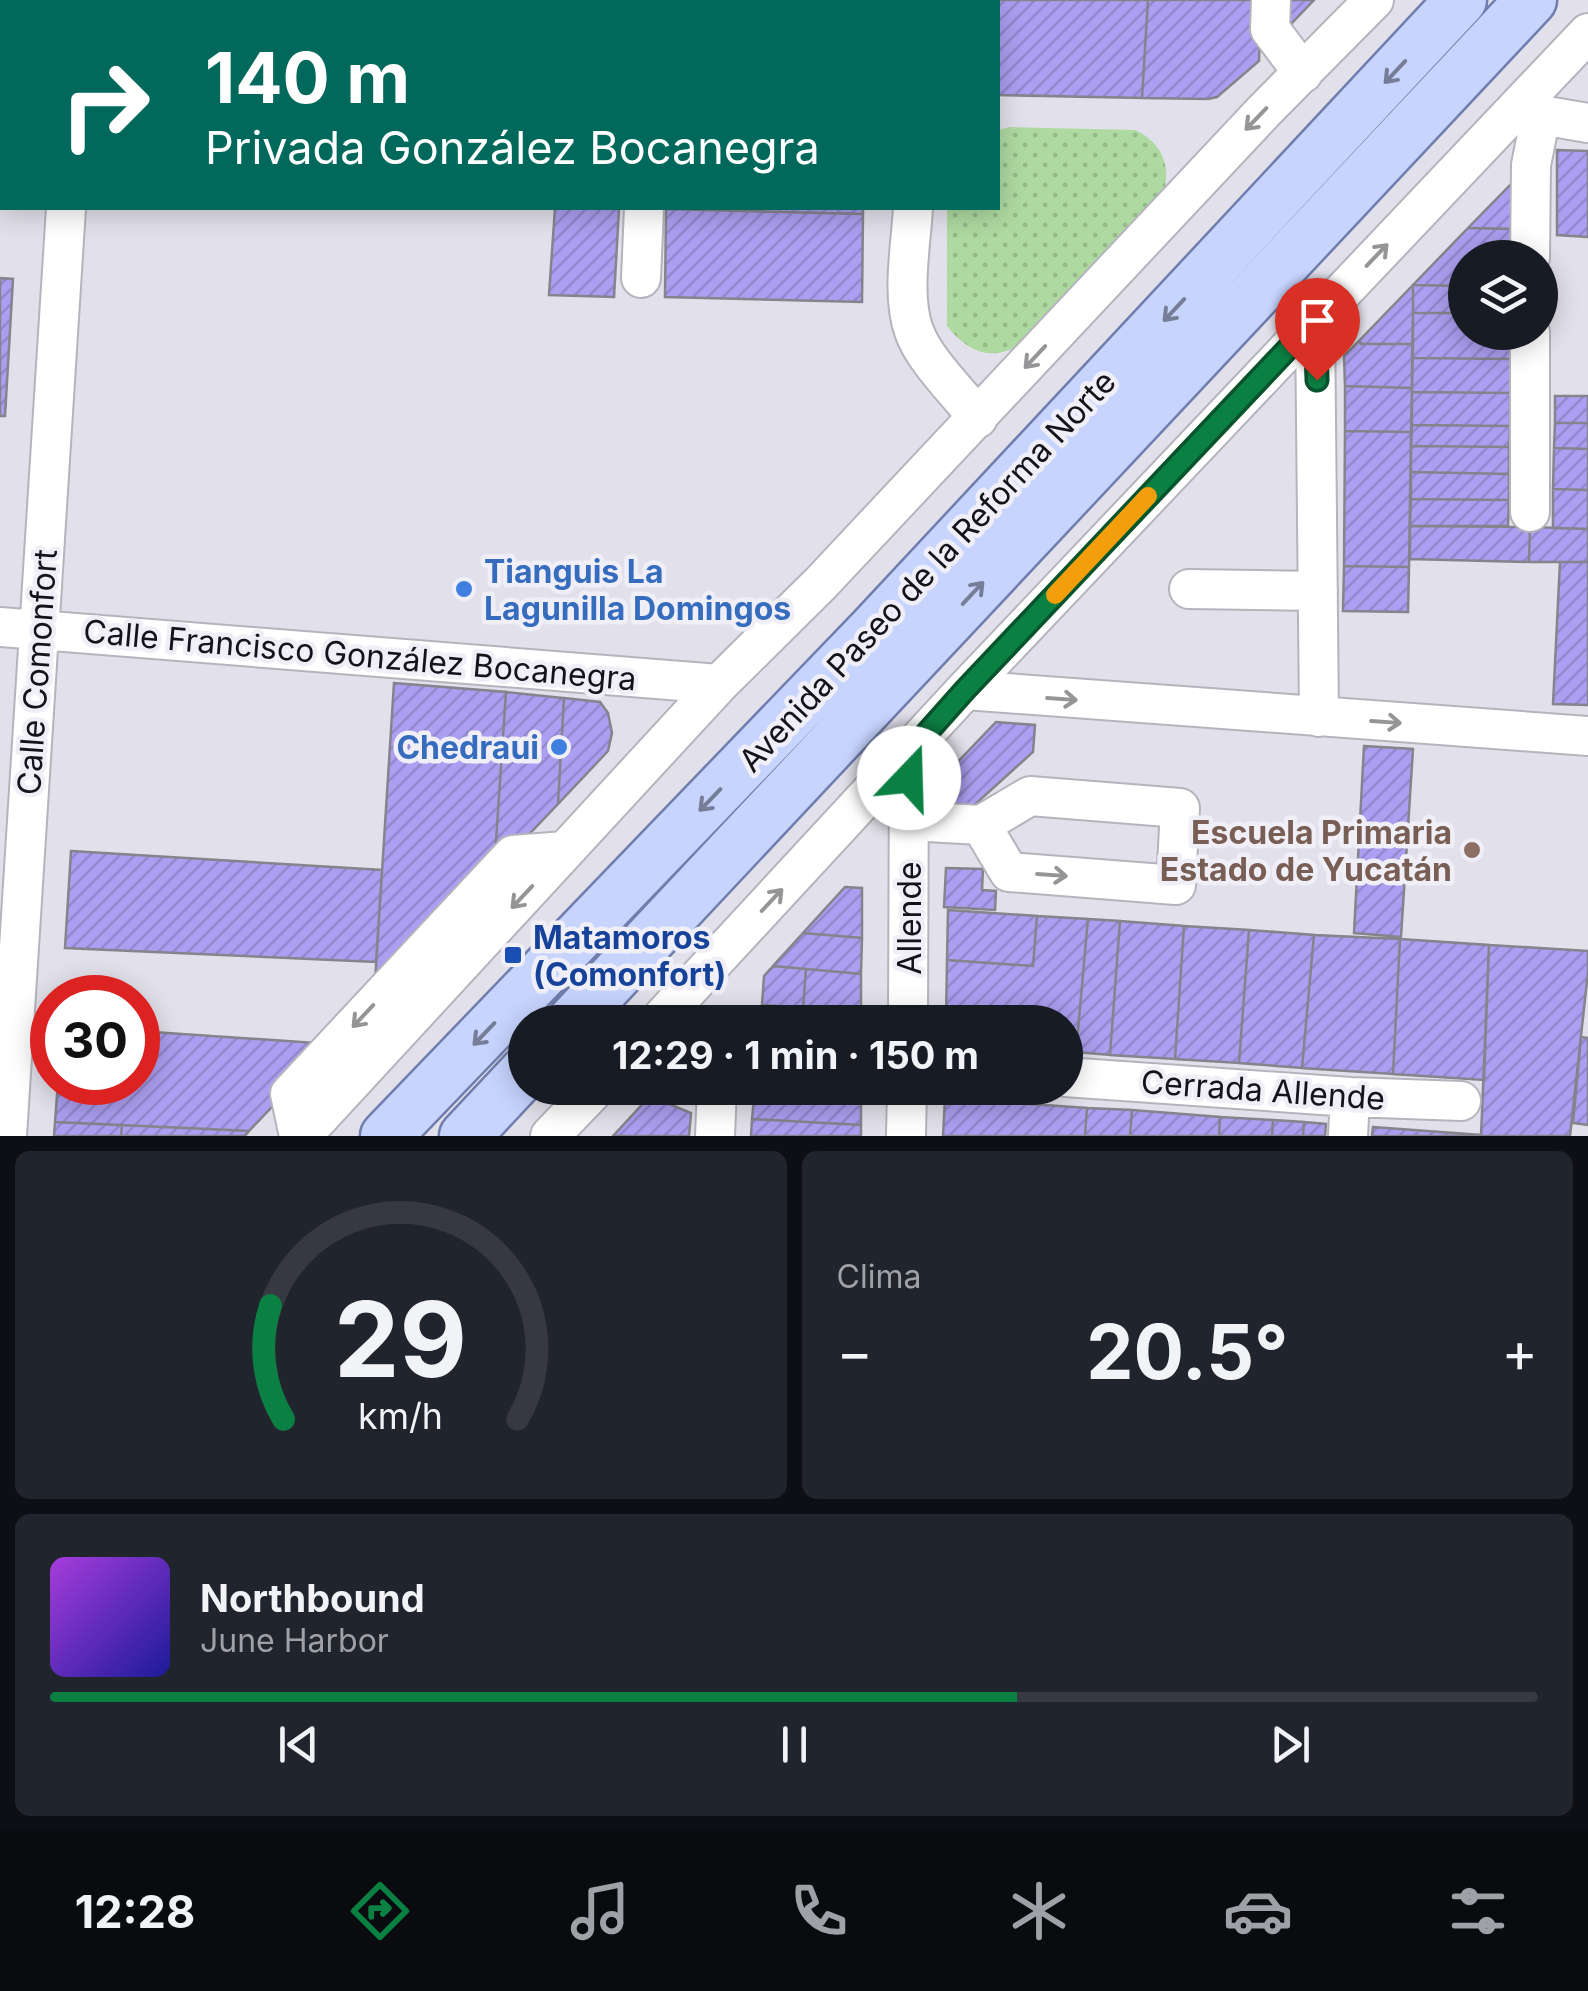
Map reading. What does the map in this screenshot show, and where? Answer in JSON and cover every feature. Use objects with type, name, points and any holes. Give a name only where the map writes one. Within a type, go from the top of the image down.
[{"type":"main road","name":"Avenida Paseo de la Reforma Norte","points":[[386,1136],[874,630],[1461,0]]},
{"type":"main road","name":"Avenida Paseo de la Reforma Norte","points":[[588,1005],[1531,0]]},
{"type":"main road","points":[[465,1136],[508,1090]]},
{"type":"street","points":[[1271,0],[1270,29],[1303,72]]},
{"type":"street","name":"Avenida Paseo de la Reforma Norte","points":[[300,1136],[719,684],[820,583],[1264,111],[1374,0]]},
{"type":"street","points":[[682,1005],[965,690],[1315,320],[1534,106],[1588,33]]},
{"type":"street","points":[[1534,106],[1588,122]]},
{"type":"street","points":[[1530,240],[1534,106]]},
{"type":"street","name":"Calle Comonfort","points":[[7,1136],[66,210]]},
{"type":"street","points":[[641,278],[644,210]]},
{"type":"street","points":[[913,210],[908,309],[915,334],[978,418]]},
{"type":"street","points":[[1315,320],[1318,717]]},
{"type":"street","points":[[1530,350],[1530,512]]},
{"type":"street","points":[[1190,589],[1318,591]]},
{"type":"street","name":"Calle Francisco González Bocanegra","points":[[0,627],[719,684]]},
{"type":"street","points":[[965,690],[1588,736]]},
{"type":"street","name":"Allende","points":[[908,754],[908,1005]]},
{"type":"street","points":[[909,821],[981,826],[1030,796],[1180,808],[1176,885],[1010,872],[981,826]]},
{"type":"street","name":"Cerrada Allende","points":[[1083,1079],[1461,1102]]},
{"type":"street","points":[[1348,1136],[1350,1098]]},
{"type":"street","points":[[550,1136],[580,1105]]},
{"type":"street","points":[[715,1136],[716,1105]]},
{"type":"street","points":[[906,1136],[907,1105]]},
{"type":"green space","points":[[1000,130],[1135,130],[1158,149],[1166,176],[1162,196],[1026,340],[994,353],[965,344],[947,326],[947,210],[1000,210]]},
{"type":"building","points":[[1000,0],[1148,0],[1142,98],[1000,95]]},
{"type":"building","points":[[1148,0],[1261,0],[1259,61],[1217,97],[1142,98]]},
{"type":"building","points":[[1281,0],[1314,0],[1291,24],[1280,13]]},
{"type":"building","points":[[1557,150],[1588,151],[1588,237],[1557,235]]},
{"type":"building","points":[[1513,182],[1513,229],[1468,228]]},
{"type":"building","points":[[555,210],[619,210],[614,297],[549,295]]},
{"type":"building","points":[[666,210],[863,214],[862,302],[665,297]]},
{"type":"building","points":[[705,210],[863,210],[863,214]]},
{"type":"building","points":[[1468,228],[1513,229],[1513,240],[1456,240]]},
{"type":"building","points":[[1448,249],[1448,286],[1413,285]]},
{"type":"building","points":[[0,278],[13,279],[5,416],[0,416]]},
{"type":"building","points":[[1413,285],[1448,286],[1448,313],[1413,313]]},
{"type":"building","points":[[1413,285],[1413,344],[1361,344],[1359,341]]},
{"type":"building","points":[[1413,313],[1448,313],[1448,350],[1511,350],[1511,359],[1412,358]]},
{"type":"building","points":[[1359,341],[1413,344],[1412,388],[1345,386],[1344,356]]},
{"type":"building","points":[[1412,358],[1511,359],[1510,393],[1412,392]]},
{"type":"building","points":[[1345,386],[1412,388],[1411,432],[1345,431]]},
{"type":"building","points":[[1412,392],[1510,393],[1510,426],[1412,425]]},
{"type":"building","points":[[1555,396],[1588,396],[1588,423],[1555,423]]},
{"type":"building","points":[[1555,423],[1588,423],[1588,449],[1554,448]]},
{"type":"building","points":[[1412,425],[1510,426],[1509,447],[1411,446]]},
{"type":"building","points":[[1345,431],[1411,432],[1409,567],[1344,566]]},
{"type":"building","points":[[1411,446],[1509,447],[1509,474],[1411,472]]},
{"type":"building","points":[[1554,448],[1588,449],[1588,490],[1553,489]]},
{"type":"building","points":[[1411,472],[1509,474],[1509,500],[1411,499]]},
{"type":"building","points":[[1553,489],[1588,490],[1588,529],[1553,528]]},
{"type":"building","points":[[1411,499],[1509,500],[1508,526],[1410,526]]},
{"type":"building","points":[[1410,526],[1530,527],[1529,562],[1410,559]]},
{"type":"building","points":[[1530,527],[1588,529],[1588,562],[1529,562]]},
{"type":"building","points":[[1560,562],[1588,562],[1588,705],[1553,704]]},
{"type":"building","points":[[1344,566],[1409,567],[1408,612],[1343,611]]},
{"type":"building","points":[[394,683],[506,692],[494,871],[374,998]]},
{"type":"building","points":[[506,692],[564,698],[558,804],[494,871]]},
{"type":"building","points":[[564,698],[600,702],[608,713],[612,733],[608,751],[558,804]]},
{"type":"building","points":[[996,722],[1035,725],[1033,752],[971,808],[947,809],[948,772]]},
{"type":"building","points":[[1364,746],[1413,749],[1401,937],[1354,933]]},
{"type":"building","points":[[71,851],[382,870],[376,962],[65,948]]},
{"type":"building","points":[[946,868],[983,869],[982,890],[996,891],[995,910],[944,907]]},
{"type":"building","points":[[845,887],[862,888],[862,938],[803,933]]},
{"type":"building","points":[[948,910],[1037,916],[1033,966],[947,960]]},
{"type":"building","points":[[1037,916],[1088,919],[1080,1005],[946,1005],[947,960],[1033,966]]},
{"type":"building","points":[[1088,919],[1120,921],[1110,1055],[1083,1053],[1080,1005]]},
{"type":"building","points":[[1120,921],[1184,926],[1175,1059],[1110,1055]]},
{"type":"building","points":[[1184,926],[1249,930],[1239,1063],[1175,1059]]},
{"type":"building","points":[[1249,930],[1314,935],[1302,1068],[1239,1063]]},
{"type":"building","points":[[803,933],[862,938],[861,974],[773,966]]},
{"type":"building","points":[[1314,935],[1400,939],[1393,1074],[1302,1068]]},
{"type":"building","points":[[1400,939],[1489,945],[1484,1080],[1393,1074]]},
{"type":"building","points":[[1489,945],[1588,951],[1570,1136],[1481,1136]]},
{"type":"building","points":[[773,966],[806,969],[803,1005],[762,1005],[764,976]]},
{"type":"building","points":[[806,969],[861,974],[861,1005],[803,1005]]},
{"type":"building","points":[[160,1032],[332,1044],[249,1131],[55,1122],[56,1105],[160,1105]]},
{"type":"building","points":[[1581,1037],[1588,1038],[1588,1125],[1573,1123]]},
{"type":"building","points":[[642,1105],[672,1105],[691,1113],[689,1136],[613,1136]]},
{"type":"building","points":[[753,1105],[861,1105],[861,1125],[752,1119]]},
{"type":"building","points":[[945,1105],[1087,1108],[1085,1136],[943,1136]]},
{"type":"building","points":[[1087,1108],[1132,1110],[1130,1136],[1085,1136]]},
{"type":"building","points":[[1132,1110],[1220,1117],[1219,1136],[1130,1136]]},
{"type":"building","points":[[1220,1117],[1273,1120],[1272,1136],[1219,1136]]},
{"type":"building","points":[[752,1119],[861,1125],[861,1136],[751,1136]]},
{"type":"building","points":[[1273,1120],[1304,1122],[1303,1136],[1272,1136]]},
{"type":"building","points":[[55,1122],[122,1125],[121,1136],[54,1136]]},
{"type":"building","points":[[1304,1122],[1326,1124],[1325,1136],[1303,1136]]},
{"type":"building","points":[[122,1125],[249,1131],[245,1136],[121,1136]]},
{"type":"building","points":[[1373,1127],[1481,1135],[1481,1136],[1372,1136]]},
{"type":"slow traffic","points":[[1055,595],[1148,496]]},
{"type":"place","name":"Tianguis La Lagunilla Domingos","points":[[464,589]]},
{"type":"place","name":"Chedraui","points":[[559,747]]},
{"type":"place","name":"Escuela Primaria Estado de Yucatán","points":[[1472,850]]},
{"type":"place","name":"Matamoros (Comonfort)","points":[[513,955]]},
{"type":"route","points":[[909,778],[908,754],[1315,320],[1317,380]]}]
